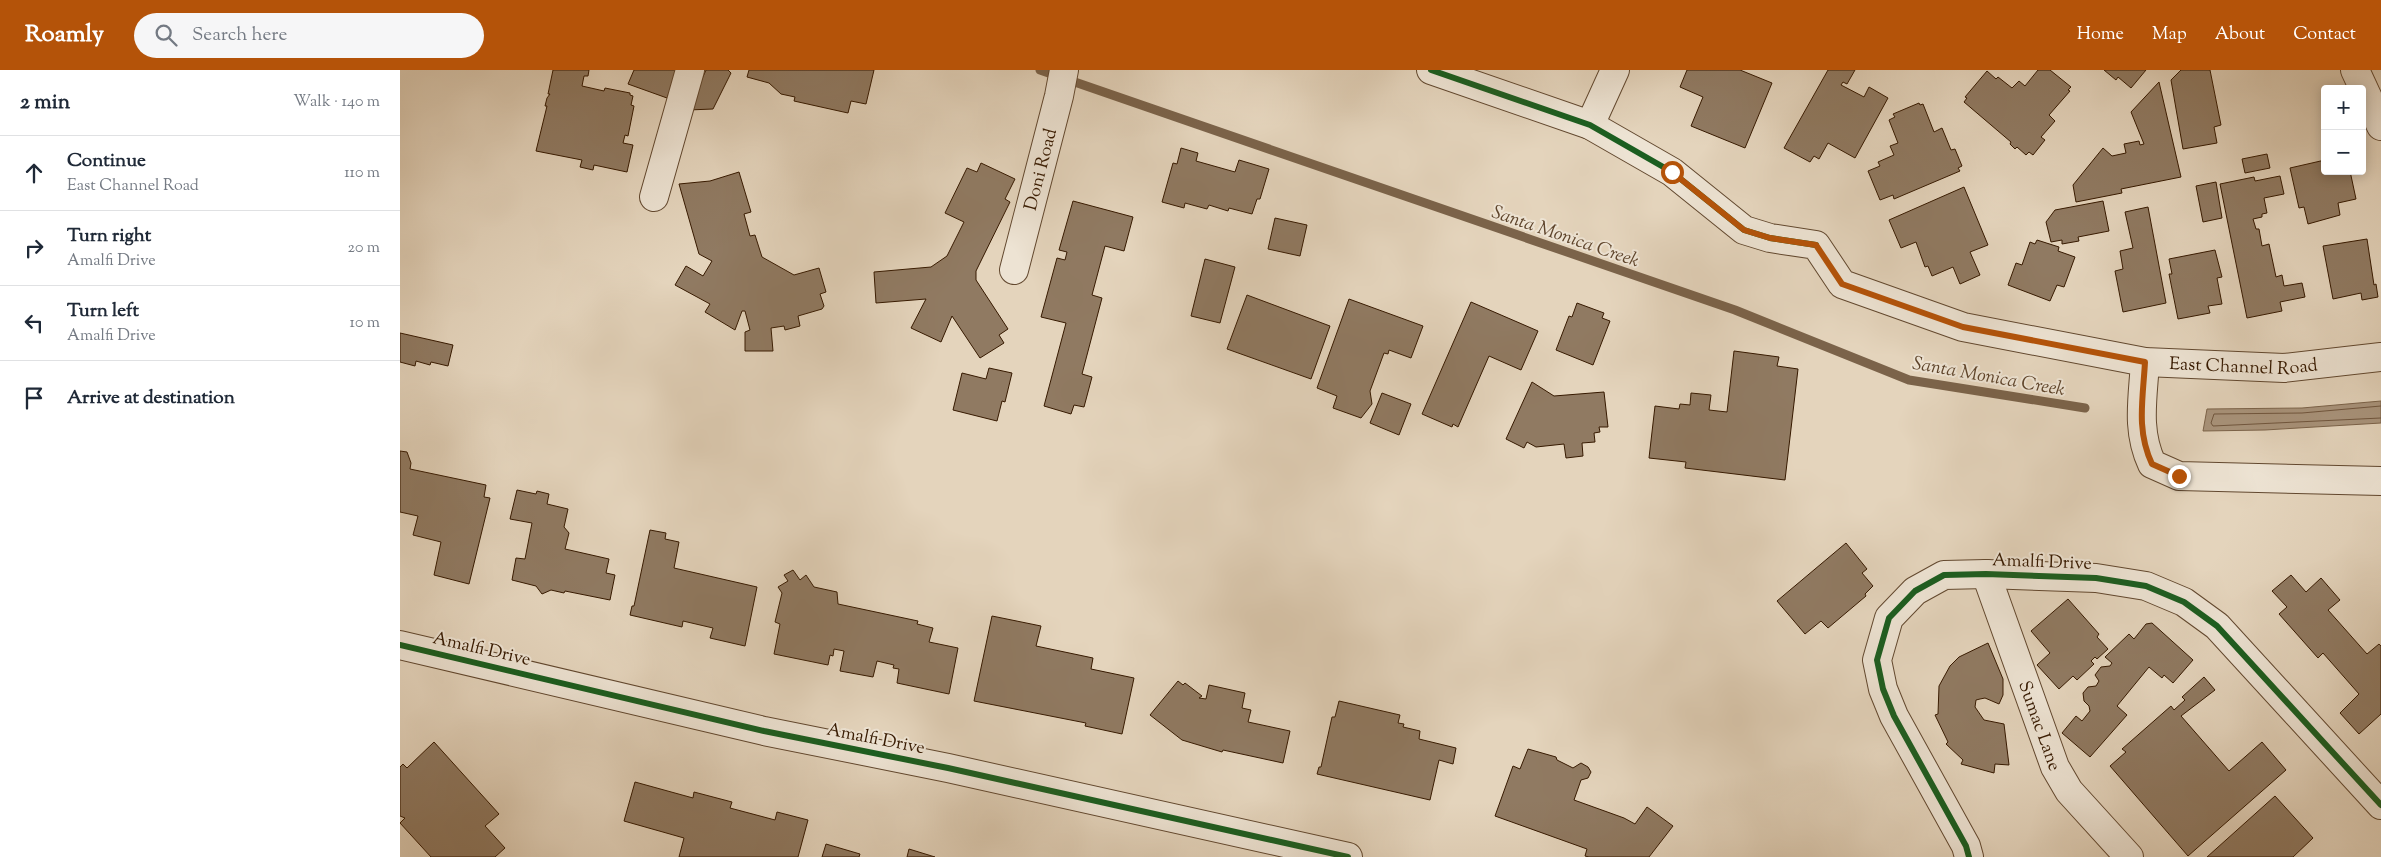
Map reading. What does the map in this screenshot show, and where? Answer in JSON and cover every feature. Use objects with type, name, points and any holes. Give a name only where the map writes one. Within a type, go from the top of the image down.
[{"type":"street","points":[[654,197],[690,70]]},
{"type":"street","name":"East Channel Road","points":[[1430,70],[1590,125],[1672,172],[1744,230],[1770,238],[1816,245],[1842,284],[1963,327],[2145,362],[2284,368],[2381,357]]},
{"type":"street","points":[[1590,125],[1615,70]]},
{"type":"street","points":[[2355,70],[2379,118]]},
{"type":"street","name":"Doni Road","points":[[1014,270],[1062,83]]},
{"type":"street","points":[[2145,362],[2141,430],[2144,447],[2152,464],[2179,476],[2381,481]]},
{"type":"street","name":"Amalfi Drive","points":[[1969,857],[1966,846],[1894,716],[1883,689],[1877,660],[1889,618],[1915,591],[1944,575],[1986,574],[2096,578],[2146,586],[2184,602],[2217,626],[2381,805]]},
{"type":"street","name":"Sumac Lane","points":[[1986,574],[2055,767],[2069,791],[2129,857]]},
{"type":"street","name":"Amalfi Drive","points":[[400,645],[764,731],[948,768],[1348,857]]},
{"type":"water","points":[[2381,401],[2381,423],[2265,430],[2203,431],[2207,409],[2302,408]]},
{"type":"building","points":[[553,70],[589,70],[588,76],[584,76],[582,86],[604,91],[605,88],[630,93],[633,96],[631,105],[634,106],[628,136],[625,135],[623,143],[633,145],[627,172],[594,165],[593,170],[580,167],[582,160],[536,151],[547,106],[545,106],[550,94],[548,94]]},
{"type":"building","points":[[634,70],[678,70],[667,98],[628,84]]},
{"type":"building","points":[[706,70],[728,70],[731,73],[713,109],[688,110]]},
{"type":"building","points":[[749,70],[874,70],[866,104],[851,101],[848,113],[794,101],[795,97],[781,94],[769,83],[747,77]]},
{"type":"building","points":[[1687,70],[1740,70],[1772,83],[1745,148],[1691,126],[1703,97],[1680,87]]},
{"type":"building","points":[[1828,70],[1855,70],[1847,84],[1843,82],[1841,85],[1864,97],[1869,87],[1888,98],[1855,158],[1828,143],[1819,159],[1814,156],[1810,162],[1784,148]]},
{"type":"building","points":[[2038,70],[2050,70],[2071,87],[2068,90],[2070,91],[2049,115],[2055,121],[2041,137],[2045,140],[2033,155],[2029,152],[2026,155],[2017,147],[2015,149],[2010,144],[2011,142],[1964,102],[1967,98],[1965,97],[1987,71],[1996,79],[1998,77],[2012,88],[2019,81],[2025,86]]},
{"type":"building","points":[[2104,70],[2146,70],[2131,88],[2118,77],[2116,80]]},
{"type":"building","points":[[2181,70],[2210,70],[2221,125],[2214,127],[2217,143],[2183,149],[2171,80]]},
{"type":"building","points":[[2159,82],[2181,177],[2121,189],[2122,193],[2076,202],[2073,185],[2103,148],[2112,156],[2126,153],[2124,144],[2139,141],[2140,145],[2144,144],[2131,112]]},
{"type":"building","points":[[1919,103],[1920,105],[1923,104],[1934,132],[1942,128],[1951,150],[1955,149],[1962,166],[1958,168],[1960,171],[1894,199],[1893,195],[1880,200],[1868,171],[1880,166],[1878,162],[1894,155],[1890,146],[1898,143],[1889,120],[1895,117],[1893,114]]},
{"type":"building","points":[[1181,148],[1198,153],[1196,161],[1235,172],[1239,160],[1269,169],[1260,199],[1257,199],[1252,214],[1229,208],[1228,211],[1209,205],[1207,209],[1185,203],[1184,208],[1162,202],[1173,163],[1177,164]]},
{"type":"building","points":[[2267,154],[2270,168],[2245,173],[2242,159]]},
{"type":"building","points":[[2321,161],[2321,175],[2351,175],[2356,199],[2338,203],[2340,215],[2308,224],[2304,207],[2299,208],[2290,168]]},
{"type":"building","points":[[981,163],[1015,179],[1005,199],[1010,202],[976,271],[976,280],[1008,329],[999,335],[1004,343],[980,358],[952,316],[941,342],[911,328],[926,299],[876,303],[874,272],[931,267],[947,256],[964,222],[945,213],[967,168],[977,172]]},
{"type":"building","points":[[739,172],[751,212],[744,214],[750,236],[755,235],[762,257],[794,275],[819,268],[826,292],[820,294],[824,306],[822,309],[798,316],[800,326],[785,330],[784,326],[771,328],[773,351],[745,351],[745,332],[750,330],[745,311],[742,311],[735,330],[705,312],[710,304],[675,285],[686,266],[703,276],[712,261],[699,254],[679,184],[710,181]]},
{"type":"building","points":[[2280,176],[2284,194],[2264,198],[2267,213],[2262,214],[2262,217],[2253,219],[2256,229],[2259,229],[2262,246],[2269,244],[2276,277],[2282,275],[2284,286],[2302,283],[2305,297],[2280,302],[2282,311],[2247,318],[2220,184],[2254,177],[2255,181]]},
{"type":"building","points":[[2216,182],[2222,218],[2203,222],[2196,186]]},
{"type":"building","points":[[1964,187],[1988,245],[1970,252],[1980,275],[1960,284],[1953,267],[1932,276],[1928,266],[1925,267],[1916,242],[1901,248],[1889,220]]},
{"type":"building","points":[[1073,201],[1133,217],[1124,251],[1105,246],[1092,295],[1102,298],[1082,374],[1092,377],[1084,407],[1074,405],[1071,414],[1044,406],[1066,323],[1041,317],[1057,258],[1065,260],[1067,252],[1059,250]]},
{"type":"building","points":[[2103,201],[2109,231],[2078,237],[2079,241],[2062,244],[2062,240],[2051,242],[2046,222],[2055,210]]},
{"type":"building","points":[[2148,207],[2166,303],[2123,312],[2115,271],[2123,269],[2120,251],[2133,248],[2125,212]]},
{"type":"building","points":[[1275,218],[1307,225],[1300,256],[1268,249]]},
{"type":"building","points":[[2367,239],[2374,285],[2376,284],[2378,297],[2362,300],[2361,293],[2333,299],[2323,246]]},
{"type":"building","points":[[2037,240],[2059,247],[2058,251],[2075,257],[2064,287],[2057,285],[2050,301],[2008,285],[2016,263],[2022,265],[2030,242],[2035,244]]},
{"type":"building","points":[[2215,250],[2222,277],[2217,278],[2222,304],[2208,306],[2210,313],[2178,319],[2169,274],[2172,274],[2169,259]]},
{"type":"building","points":[[1205,259],[1235,267],[1220,323],[1191,316]]},
{"type":"building","points":[[1247,295],[1330,326],[1311,379],[1227,349]]},
{"type":"building","points":[[1349,299],[1423,326],[1411,358],[1389,350],[1388,354],[1384,353],[1370,391],[1372,404],[1361,418],[1333,408],[1337,396],[1317,388]]},
{"type":"building","points":[[1471,302],[1538,331],[1521,370],[1489,356],[1458,427],[1453,424],[1452,427],[1422,414]]},
{"type":"building","points":[[1577,303],[1604,313],[1602,318],[1610,321],[1593,365],[1556,350],[1569,316],[1572,317]]},
{"type":"building","points":[[400,333],[453,345],[448,366],[431,362],[430,365],[416,361],[415,366],[400,362]]},
{"type":"building","points":[[1734,351],[1779,357],[1777,366],[1798,369],[1785,480],[1685,468],[1686,462],[1649,458],[1655,406],[1679,409],[1680,404],[1690,405],[1691,393],[1711,395],[1709,410],[1727,412]]},
{"type":"building","points":[[989,368],[1012,373],[1005,402],[1002,401],[997,421],[953,410],[962,373],[986,379]]},
{"type":"building","points":[[1532,382],[1554,396],[1604,392],[1608,427],[1599,427],[1600,432],[1594,433],[1595,442],[1582,443],[1583,456],[1566,458],[1564,444],[1536,447],[1527,442],[1524,448],[1506,439]]},
{"type":"building","points":[[1382,393],[1411,404],[1399,435],[1370,423]]},
{"type":"building","points":[[400,451],[407,452],[411,463],[410,469],[486,485],[484,497],[490,498],[469,584],[434,575],[441,542],[413,535],[418,516],[400,512]]},
{"type":"building","points":[[517,490],[536,494],[537,491],[549,494],[547,504],[568,509],[564,527],[569,533],[565,549],[609,559],[606,573],[615,575],[610,600],[565,591],[564,593],[551,590],[542,594],[536,586],[512,580],[516,558],[525,559],[532,523],[510,519]]},
{"type":"building","points":[[650,530],[666,533],[665,539],[679,542],[674,568],[757,587],[745,646],[710,638],[713,628],[683,621],[682,627],[630,615],[632,606],[634,606]]},
{"type":"building","points":[[1846,543],[1867,569],[1862,573],[1873,586],[1865,594],[1866,596],[1828,628],[1821,621],[1805,634],[1777,601]]},
{"type":"building","points":[[793,570],[800,580],[806,575],[814,587],[837,592],[838,604],[918,621],[917,624],[933,628],[929,642],[958,648],[949,694],[897,683],[899,669],[893,668],[894,665],[877,661],[873,677],[840,671],[844,651],[834,649],[833,656],[830,655],[828,665],[774,654],[780,624],[775,622],[782,593],[778,587],[788,581],[784,575]]},
{"type":"building","points":[[2291,575],[2306,592],[2321,578],[2340,600],[2328,610],[2367,654],[2379,644],[2381,646],[2381,714],[2359,734],[2340,713],[2359,694],[2323,653],[2318,658],[2279,614],[2287,607],[2272,591]]},
{"type":"building","points":[[2068,599],[2099,634],[2097,637],[2108,649],[2097,659],[2095,657],[2091,661],[2094,664],[2077,680],[2073,676],[2059,689],[2037,665],[2050,653],[2031,631]]},
{"type":"building","points":[[992,616],[1041,626],[1036,646],[1093,658],[1091,669],[1134,678],[1122,734],[1085,726],[1086,723],[974,701]]},
{"type":"building","points":[[2152,623],[2193,660],[2173,683],[2164,675],[2162,678],[2149,667],[2117,706],[2127,715],[2090,757],[2062,733],[2076,716],[2082,721],[2090,711],[2089,706],[2084,701],[2083,693],[2088,687],[2096,686],[2099,681],[2095,675],[2101,667],[2110,666],[2112,663],[2105,657],[2129,634],[2134,639],[2146,624]]},
{"type":"building","points":[[1988,643],[2003,679],[2003,695],[1999,704],[1985,698],[1976,700],[1975,707],[1984,720],[2004,724],[2009,765],[1995,764],[1994,773],[1961,764],[1963,760],[1946,744],[1948,742],[1935,715],[1938,714],[1939,686],[1950,666],[1959,657]]},
{"type":"building","points":[[2204,677],[2215,690],[2181,716],[2229,771],[2262,742],[2286,770],[2188,856],[2110,766],[2126,752],[2122,749],[2171,706],[2174,710],[2185,700],[2182,697]]},
{"type":"building","points":[[1178,681],[1183,685],[1185,683],[1202,696],[1199,698],[1206,699],[1209,685],[1245,693],[1242,708],[1251,710],[1248,722],[1290,731],[1283,763],[1223,750],[1222,752],[1182,740],[1150,715]]},
{"type":"building","points":[[1339,701],[1400,715],[1398,723],[1404,724],[1403,727],[1420,731],[1419,739],[1456,748],[1453,764],[1439,760],[1430,800],[1317,774],[1319,767],[1321,767],[1332,717],[1335,717]]},
{"type":"building","points":[[434,742],[499,814],[485,826],[505,848],[495,857],[431,857],[400,823],[405,818],[400,816],[400,767],[403,764],[407,768]]},
{"type":"building","points":[[1528,749],[1556,757],[1557,760],[1573,768],[1581,763],[1588,767],[1591,772],[1588,778],[1581,780],[1574,800],[1624,818],[1635,824],[1647,807],[1673,826],[1649,857],[1589,857],[1585,856],[1587,849],[1495,816],[1513,766],[1520,769]]},
{"type":"building","points":[[635,782],[693,798],[694,792],[732,802],[730,808],[775,820],[777,812],[808,820],[798,857],[679,857],[684,838],[624,821]]},
{"type":"building","points":[[2275,796],[2313,838],[2293,857],[2207,857]]},
{"type":"building","points":[[826,844],[860,854],[859,857],[822,857]]},
{"type":"building","points":[[909,849],[935,857],[907,857]]},
{"type":"waterway","name":"Santa Monica Creek","points":[[1040,70],[1735,310],[1909,380],[2085,408]]},
{"type":"cycle path","points":[[1431,70],[1590,125],[1672,172],[1744,230],[1770,238],[1816,245]]},
{"type":"cycle path","points":[[1969,857],[1966,846],[1894,716],[1883,689],[1877,660],[1889,618],[1915,591],[1944,575],[1986,574],[2096,578],[2146,586],[2184,602],[2217,626],[2381,805]]},
{"type":"cycle path","points":[[400,645],[764,731],[948,768],[1348,857]]},
{"type":"route","points":[[1672,172],[1744,230],[1770,238],[1816,245],[1842,284],[1963,327],[2145,362],[2141,430],[2144,447],[2152,464],[2179,476]]}]
